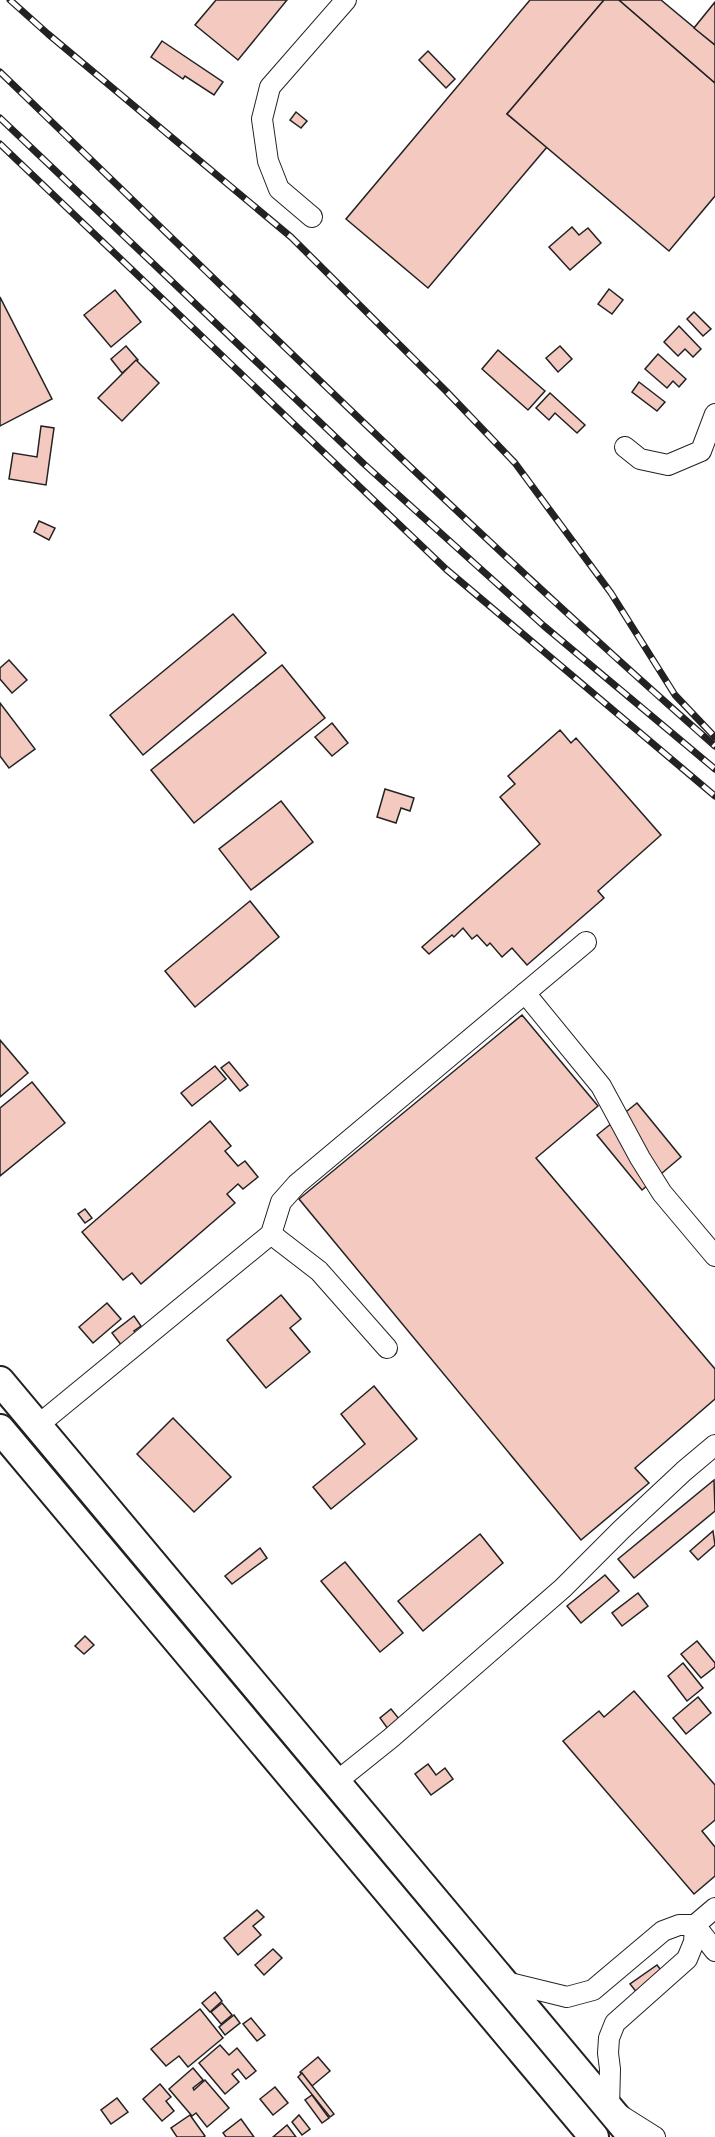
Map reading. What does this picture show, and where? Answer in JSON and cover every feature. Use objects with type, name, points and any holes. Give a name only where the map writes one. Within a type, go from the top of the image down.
[{"type":"highway","points":[[0,1381],[633,2137]]},
{"type":"highway","points":[[0,1429],[594,2137]]},
{"type":"lane","points":[[312,217],[279,189],[268,161],[262,119],[270,87],[346,0]]},
{"type":"lane","points":[[625,447],[640,459],[668,465],[700,451],[715,414]]},
{"type":"lane","points":[[37,1426],[271,1234],[280,1202],[297,1184],[586,942]]},
{"type":"lane","points":[[525,993],[601,1086],[662,1193],[715,1256]]},
{"type":"lane","points":[[271,1234],[319,1271],[387,1348]]},
{"type":"lane","points":[[336,1782],[392,1738],[563,1588],[622,1529],[715,1445]]},
{"type":"lane","points":[[502,1981],[567,1997],[583,1994],[593,1989],[663,1931],[679,1925],[695,1925],[715,1908]]},
{"type":"lane","points":[[695,1925],[715,1951]]},
{"type":"lane","points":[[655,2137],[609,2108],[609,2038],[615,2024],[687,1959],[694,1942],[695,1925]]},
{"type":"building","points":[[216,0],[287,0],[238,60],[195,25]]},
{"type":"building","points":[[530,0],[604,0],[507,114],[547,147],[428,288],[346,219]]},
{"type":"building","points":[[604,0],[619,0],[715,83],[715,196],[669,251],[507,114]]},
{"type":"building","points":[[619,0],[661,0],[715,45],[715,83]]},
{"type":"building","points":[[715,2],[715,45],[694,28]]},
{"type":"building","points":[[162,41],[223,82],[214,95],[185,76],[183,79],[151,57]]},
{"type":"building","points":[[428,51],[455,79],[446,88],[419,60]]},
{"type":"building","points":[[296,112],[307,121],[301,128],[290,120]]},
{"type":"building","points":[[572,227],[579,235],[588,228],[601,243],[570,270],[549,247]]},
{"type":"building","points":[[609,289],[623,300],[612,314],[598,304]]},
{"type":"building","points":[[115,290],[141,322],[111,347],[84,315]]},
{"type":"building","points":[[0,297],[52,399],[0,426]]},
{"type":"building","points":[[694,312],[711,329],[703,336],[687,319]]},
{"type":"building","points":[[679,326],[701,349],[693,357],[685,349],[678,356],[664,342]]},
{"type":"building","points":[[126,346],[138,360],[122,373],[111,359]]},
{"type":"building","points":[[560,346],[572,359],[558,372],[546,358]]},
{"type":"building","points":[[498,350],[545,391],[528,410],[482,369]]},
{"type":"building","points":[[658,354],[686,379],[679,387],[673,381],[667,388],[645,369]]},
{"type":"building","points":[[136,360],[159,383],[122,421],[98,398]]},
{"type":"building","points":[[639,382],[665,402],[657,411],[632,392]]},
{"type":"building","points":[[550,393],[585,425],[577,433],[555,413],[549,420],[536,408]]},
{"type":"building","points":[[41,426],[54,428],[46,485],[9,479],[13,453],[37,457]]},
{"type":"building","points":[[39,521],[55,528],[49,540],[34,532]]},
{"type":"building","points":[[233,614],[266,653],[143,755],[110,715]]},
{"type":"building","points":[[9,660],[27,680],[12,693],[0,679],[0,668]]},
{"type":"building","points":[[282,665],[325,718],[194,823],[151,770]]},
{"type":"building","points":[[0,703],[35,749],[9,768],[0,756]]},
{"type":"building","points":[[332,723],[348,743],[332,756],[315,737]]},
{"type":"building","points":[[560,730],[571,743],[576,738],[661,835],[598,891],[604,898],[527,965],[512,948],[502,957],[490,943],[487,946],[477,935],[472,939],[463,928],[429,954],[422,947],[540,844],[500,797],[515,784],[508,776]]},
{"type":"building","points":[[385,789],[414,798],[410,811],[401,808],[396,823],[377,817]]},
{"type":"building","points":[[281,801],[313,842],[251,890],[219,849]]},
{"type":"building","points":[[250,901],[279,937],[195,1007],[165,971]]},
{"type":"building","points":[[522,1015],[598,1106],[536,1158],[715,1369],[715,1399],[635,1468],[649,1483],[581,1540],[299,1199]]},
{"type":"building","points":[[0,1040],[28,1073],[0,1097]]},
{"type":"building","points":[[229,1062],[248,1085],[240,1091],[221,1068]]},
{"type":"building","points":[[215,1066],[226,1079],[192,1106],[181,1093]]},
{"type":"building","points":[[32,1082],[65,1123],[0,1176],[0,1108]]},
{"type":"building","points":[[637,1103],[681,1157],[642,1190],[597,1135]]},
{"type":"building","points":[[210,1121],[231,1146],[225,1151],[238,1166],[245,1161],[258,1177],[243,1189],[238,1184],[227,1194],[235,1203],[141,1284],[132,1273],[123,1280],[82,1232]]},
{"type":"building","points":[[85,1209],[92,1218],[85,1223],[78,1214]]},
{"type":"building","points":[[281,1295],[301,1319],[290,1328],[310,1352],[266,1388],[227,1340]]},
{"type":"building","points":[[107,1303],[121,1319],[93,1343],[79,1327]]},
{"type":"building","points":[[134,1316],[141,1326],[134,1331],[137,1335],[122,1346],[112,1333]]},
{"type":"building","points":[[374,1386],[417,1439],[331,1509],[313,1487],[365,1444],[341,1414]]},
{"type":"building","points":[[173,1418],[231,1477],[194,1512],[137,1454]]},
{"type":"building","points":[[714,1480],[715,1511],[634,1578],[618,1559]]},
{"type":"building","points":[[713,1531],[715,1545],[698,1560],[690,1551]]},
{"type":"building","points":[[480,1534],[503,1563],[423,1631],[398,1601]]},
{"type":"building","points":[[260,1548],[267,1558],[232,1584],[225,1576]]},
{"type":"building","points":[[345,1562],[403,1633],[380,1652],[321,1581]]},
{"type":"building","points":[[605,1575],[619,1591],[581,1623],[567,1606]]},
{"type":"building","points":[[638,1593],[648,1606],[622,1626],[612,1613]]},
{"type":"building","points":[[85,1636],[94,1645],[84,1654],[75,1646]]},
{"type":"building","points":[[697,1641],[715,1663],[715,1667],[701,1678],[681,1654]]},
{"type":"building","points":[[683,1663],[703,1688],[687,1701],[668,1676]]},
{"type":"building","points":[[634,1691],[715,1785],[715,1820],[702,1831],[715,1847],[715,1876],[694,1894],[563,1741],[599,1711],[604,1717]]},
{"type":"building","points":[[698,1697],[711,1713],[686,1734],[673,1718]]},
{"type":"building","points":[[391,1709],[400,1720],[388,1729],[380,1718]]},
{"type":"building","points":[[428,1764],[436,1775],[445,1768],[453,1779],[431,1795],[415,1774]]},
{"type":"building","points":[[257,1910],[264,1917],[253,1926],[261,1935],[238,1955],[224,1938]]},
{"type":"building","points":[[273,1949],[282,1958],[264,1975],[255,1965]]},
{"type":"building","points":[[657,1965],[664,1974],[638,1994],[630,1984]]},
{"type":"building","points":[[215,1992],[222,2001],[210,2012],[202,2003]]},
{"type":"building","points":[[222,2003],[232,2015],[221,2024],[211,2012]]},
{"type":"building","points":[[200,2009],[223,2038],[188,2067],[179,2056],[166,2066],[151,2049]]},
{"type":"building","points":[[234,2015],[240,2023],[225,2035],[219,2027]]},
{"type":"building","points":[[251,2018],[265,2035],[257,2041],[243,2024]]},
{"type":"building","points":[[220,2045],[229,2055],[237,2048],[256,2071],[246,2079],[238,2069],[232,2074],[239,2082],[225,2094],[199,2063]]},
{"type":"building","points":[[318,2057],[330,2071],[312,2086],[300,2072]]},
{"type":"building","points":[[193,2068],[203,2080],[193,2088],[194,2090],[205,2080],[229,2108],[207,2127],[196,2113],[192,2116],[169,2089]]},
{"type":"building","points":[[302,2073],[334,2114],[330,2117],[298,2077]]},
{"type":"building","points":[[160,2084],[171,2097],[166,2101],[174,2111],[162,2121],[143,2099]]},
{"type":"building","points":[[275,2087],[288,2103],[273,2115],[260,2099]]},
{"type":"building","points":[[312,2095],[329,2118],[322,2123],[305,2100]]},
{"type":"building","points":[[117,2098],[128,2112],[111,2124],[101,2110]]},
{"type":"building","points":[[190,2115],[205,2136],[177,2137],[171,2128]]},
{"type":"building","points":[[299,2115],[310,2129],[302,2135],[292,2122]]},
{"type":"building","points":[[241,2119],[254,2137],[226,2137],[223,2133]]},
{"type":"building","points":[[287,2125],[296,2137],[273,2137]]},
{"type":"railway","points":[[10,0],[291,237],[515,463],[611,593],[675,695],[715,737]]},
{"type":"railway","points":[[0,72],[443,498],[715,746]]},
{"type":"railway","points":[[0,118],[364,464],[544,626],[715,769]]},
{"type":"railway","points":[[0,144],[447,570],[715,796]]}]
